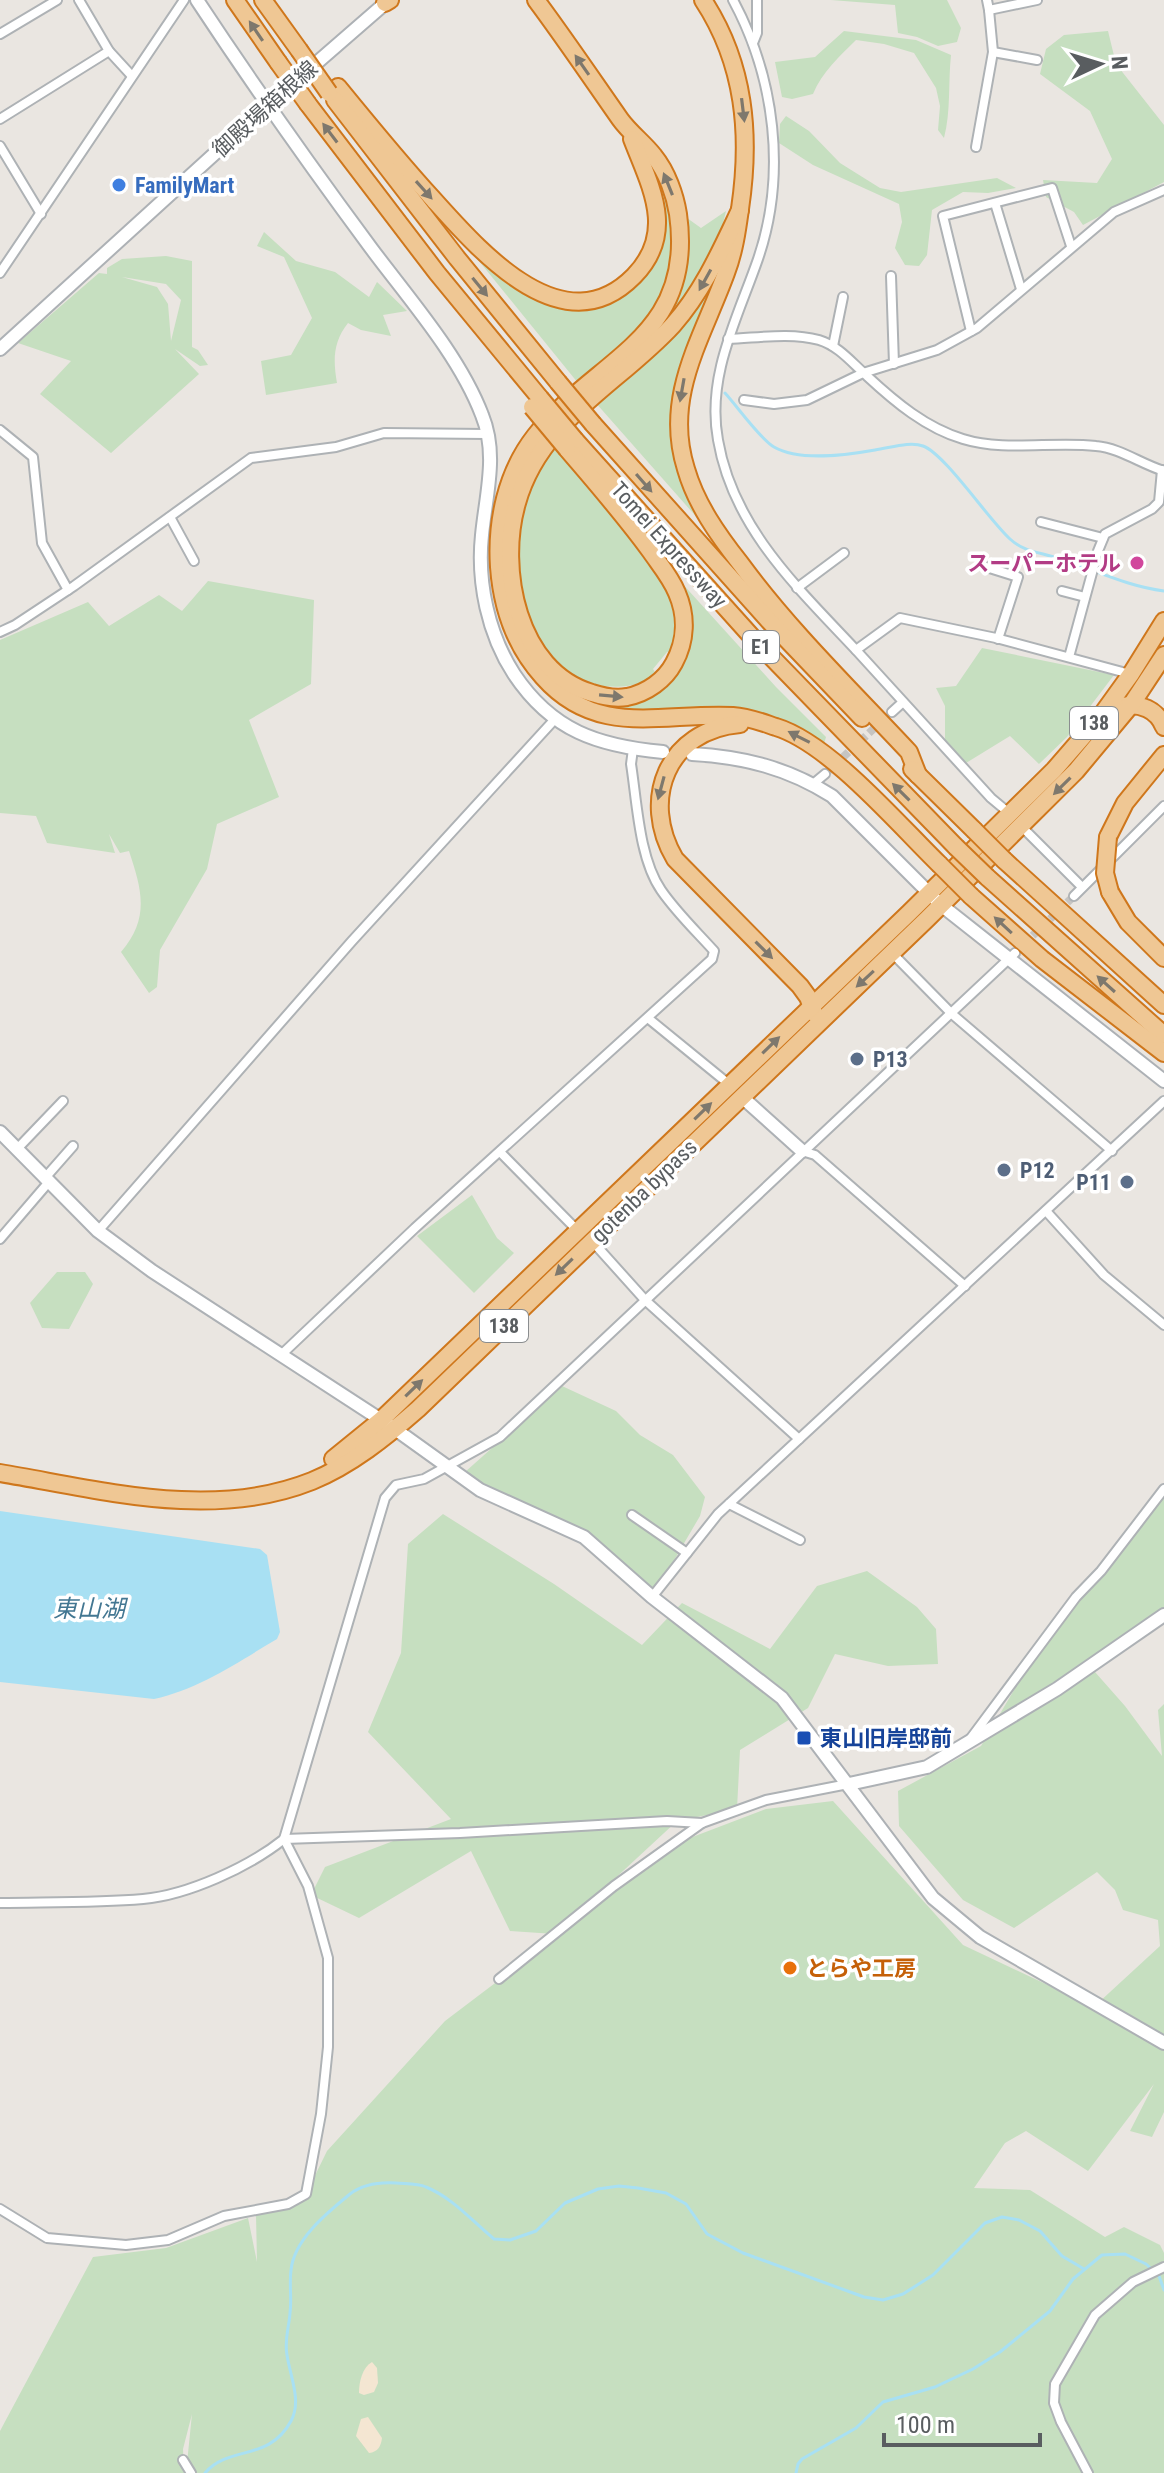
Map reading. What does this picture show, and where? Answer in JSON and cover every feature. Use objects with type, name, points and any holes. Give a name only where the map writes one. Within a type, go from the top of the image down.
[{"type":"highway","name":"Tomei Expressway","points":[[235,0],[308,104],[499,349],[536,403],[571,444],[956,847],[1164,1035]]},
{"type":"highway","points":[[263,0],[334,90],[488,259],[519,282],[560,299],[584,300],[609,294],[626,283],[647,258],[656,233],[657,202],[629,130]]},
{"type":"highway","points":[[536,0],[629,130],[654,157],[672,193],[680,247],[666,301],[645,336],[540,429],[525,451],[510,483],[500,519],[498,553],[501,589],[513,629],[529,659],[552,686],[580,705],[604,715],[638,720],[734,716],[755,719],[794,734],[825,754],[971,896],[1042,959],[1164,1053]]},
{"type":"highway","points":[[703,0],[724,35],[738,78],[746,157],[737,239],[728,269],[685,373],[678,415],[686,470],[704,510],[752,580],[909,752],[918,775]]},
{"type":"highway","name":"Tomei Expressway","points":[[334,90],[457,258],[558,382],[771,623],[1004,860],[1164,1005]]},
{"type":"highway","points":[[571,444],[678,594],[684,631],[679,654],[665,677],[636,695],[614,698],[584,691],[561,677],[541,654],[524,625],[513,589],[510,555],[512,522],[522,486],[543,448],[570,416],[645,354],[687,308],[716,260],[740,210]]},
{"type":"highway","name":"138","points":[[1015,820],[1100,717],[1164,621]]},
{"type":"highway","name":"138","points":[[1015,820],[1076,771],[1131,705],[1164,655]]},
{"type":"highway","points":[[1054,770],[1087,742],[1114,711],[1131,705],[1144,707],[1155,713],[1164,727]]},
{"type":"highway","points":[[765,724],[722,727],[688,745],[666,771],[658,802],[659,823],[665,843],[675,859],[800,986],[812,1005],[814,1027]]},
{"type":"highway","points":[[1146,777],[1164,743]]},
{"type":"highway","points":[[1164,755],[1118,815],[1108,837],[1105,873],[1110,892],[1128,922],[1164,958]]},
{"type":"highway","name":"gotenba bypass","points":[[736,1091],[812,1005],[927,894],[1015,820]]},
{"type":"highway","name":"gotenba bypass","points":[[0,1473],[146,1497],[190,1501],[232,1500],[278,1487],[322,1466],[388,1424],[736,1091],[814,1027],[892,953],[941,905],[1015,820]]},
{"type":"highway","points":[[800,986],[815,991],[831,987]]},
{"type":"street","points":[[0,34],[57,0]]},
{"type":"street","points":[[79,0],[109,51],[131,75]]},
{"type":"street","points":[[0,273],[184,0]]},
{"type":"street","points":[[197,0],[267,106],[461,373],[483,418],[491,462],[481,562],[488,612],[503,656],[527,692],[555,719],[590,738],[633,749],[663,752]]},
{"type":"street","points":[[733,0],[753,43],[770,105],[773,176],[766,230],[728,339],[715,395],[718,441],[724,466],[747,520],[765,549],[797,588],[991,798],[1082,887]]},
{"type":"street","points":[[753,43],[757,33],[757,0]]},
{"type":"street","points":[[976,147],[993,52],[988,5],[1037,0]]},
{"type":"street","name":"御殿場箱根線","points":[[0,349],[267,106],[388,1]]},
{"type":"street","points":[[0,119],[109,51]]},
{"type":"street","points":[[993,52],[1037,60]]},
{"type":"street","points":[[0,146],[41,214]]},
{"type":"street","points":[[971,331],[943,216],[1052,188],[1071,246]]},
{"type":"street","points":[[744,400],[774,404],[807,400],[863,373],[937,350],[971,331],[1114,212],[1164,190]]},
{"type":"street","points":[[995,203],[1021,289]]},
{"type":"street","points":[[891,276],[894,364]]},
{"type":"street","points":[[833,346],[843,297]]},
{"type":"street","points":[[728,339],[803,337],[833,346],[916,416],[961,439],[990,445],[1096,446],[1117,450],[1141,464],[1163,471],[1159,502],[1152,509],[1105,534],[1069,657]]},
{"type":"street","points":[[0,430],[33,457],[42,543],[68,590]]},
{"type":"street","points":[[0,632],[68,590],[259,456],[336,447],[370,436],[401,431],[487,434]]},
{"type":"street","points":[[170,517],[194,561]]},
{"type":"street","points":[[1041,522],[1103,538]]},
{"type":"street","points":[[797,588],[844,553]]},
{"type":"street","points":[[983,566],[1018,577],[998,639]]},
{"type":"street","points":[[1062,591],[1085,597]]},
{"type":"street","points":[[856,650],[900,618],[998,639],[1131,674]]},
{"type":"street","points":[[892,712],[903,702]]},
{"type":"street","points":[[98,1231],[352,941],[555,719]]},
{"type":"street","points":[[281,1355],[415,1228],[712,959],[714,951],[660,890],[652,874],[646,856],[631,764],[633,749]]},
{"type":"street","points":[[692,754],[749,760],[772,766],[813,784],[849,811],[927,894],[1011,956],[1164,1081]]},
{"type":"street","points":[[813,784],[825,774]]},
{"type":"street","points":[[1074,896],[1164,806]]},
{"type":"street","points":[[892,953],[952,1014],[1112,1151]]},
{"type":"street","points":[[0,1903],[145,1899],[200,1884],[263,1856],[284,1839],[385,1498],[396,1485],[424,1479],[500,1437],[1011,956]]},
{"type":"street","points":[[649,1019],[802,1151],[815,1155],[965,1286]]},
{"type":"street","points":[[17,1149],[63,1101]]},
{"type":"street","points":[[652,1597],[729,1504],[1164,1101]]},
{"type":"street","points":[[0,1132],[98,1231],[152,1271],[388,1424],[480,1490],[584,1537],[652,1597],[782,1698],[933,1898],[980,1937],[1164,2043]]},
{"type":"street","points":[[0,1239],[73,1146]]},
{"type":"street","points":[[501,1153],[645,1300],[799,1439]]},
{"type":"street","points":[[1046,1211],[1104,1275],[1164,1325]]},
{"type":"street","points":[[965,1747],[1076,1597],[1101,1571],[1164,1489]]},
{"type":"street","points":[[729,1504],[800,1540]]},
{"type":"street","points":[[632,1515],[687,1553]]},
{"type":"street","points":[[499,1979],[614,1886],[702,1823],[766,1800],[927,1767],[965,1747],[1057,1689],[1164,1615]]},
{"type":"street","points":[[284,1839],[667,1821],[702,1823]]},
{"type":"street","points":[[0,2209],[47,2238],[126,2245],[168,2240],[224,2216],[288,2204],[306,2194],[321,2114],[328,2047],[328,1958],[308,1886],[284,1839]]},
{"type":"street","points":[[1088,2473],[1061,2422],[1054,2403],[1055,2384],[1095,2315],[1133,2282],[1164,2267]]},
{"type":"street","points":[[183,2460],[191,2473]]},
{"type":"green space","points":[[831,0],[947,0],[961,28],[957,42],[938,46],[898,33],[895,5]]},
{"type":"green space","points":[[844,31],[916,40],[951,55],[944,138],[938,130],[940,106],[936,88],[914,53],[884,44],[856,40],[826,71],[813,94],[792,99],[782,97],[775,62],[815,57]]},
{"type":"green space","points":[[1108,31],[1116,64],[1164,125],[1164,182],[1083,225],[1074,212],[1046,197],[1043,180],[1097,183],[1112,159],[1090,111],[1040,74],[1046,49],[1064,35]]},
{"type":"green space","points":[[786,116],[809,131],[840,163],[880,188],[901,192],[997,178],[1016,188],[988,193],[963,192],[932,210],[927,255],[919,266],[905,265],[895,248],[902,222],[899,204],[813,165],[779,143],[780,124]]},
{"type":"green space","points":[[654,169],[668,209],[671,231],[668,274],[662,294],[639,330],[578,383],[470,250],[518,289],[552,303],[568,302],[632,285],[648,273],[661,246],[663,214]]},
{"type":"green space","points":[[726,211],[709,260],[659,331],[681,277],[687,218],[701,228]]},
{"type":"green space","points":[[264,232],[296,261],[335,272],[369,297],[377,282],[407,311],[383,315],[391,336],[361,330],[348,323],[339,337],[335,352],[337,383],[266,395],[261,361],[291,355],[312,318],[284,257],[257,246]]},
{"type":"green space","points":[[166,256],[192,261],[192,347],[198,350],[208,365],[200,366],[175,349],[199,374],[111,453],[40,394],[71,361],[18,343],[99,273],[107,274],[107,268],[122,259]],"holes":[[[122,277],[166,284],[181,300],[171,341],[168,304],[157,287]]]},
{"type":"green space","points":[[726,256],[672,423],[715,538],[595,402],[670,341],[687,321]]},
{"type":"green space","points":[[551,444],[637,545],[665,588],[673,608],[676,630],[671,651],[653,669],[656,674],[638,684],[595,686],[573,678],[546,650],[526,613],[519,585],[519,524],[532,484]]},
{"type":"green space","points":[[670,570],[776,687],[826,737],[824,744],[798,729],[641,716],[591,706],[577,694],[600,701],[676,672],[683,663],[690,643]]},
{"type":"green space","points":[[208,581],[314,600],[311,684],[249,720],[279,797],[217,824],[207,869],[160,950],[157,987],[149,993],[121,952],[136,927],[141,903],[129,851],[120,853],[109,834],[115,853],[47,843],[36,816],[0,813],[0,640],[88,602],[109,626],[159,595],[182,611]]},
{"type":"green space","points":[[982,648],[1114,675],[1067,737],[1039,764],[1010,736],[966,763],[945,742],[945,706],[936,688],[956,686]]},
{"type":"green space","points":[[472,1195],[497,1238],[514,1253],[474,1293],[417,1236]]},
{"type":"green space","points":[[57,1272],[85,1272],[93,1284],[69,1329],[42,1328],[30,1303]]},
{"type":"green space","points":[[562,1386],[616,1411],[640,1435],[673,1455],[705,1497],[700,1516],[656,1591],[465,1472]]},
{"type":"green space","points":[[1164,1489],[1164,1615],[1095,1672],[1162,1756],[1158,1710],[1164,1704],[1164,2112],[1152,2137],[1130,2131],[1154,2084],[1088,2171],[1026,2131],[1005,2143],[974,2188],[1030,2190],[1105,2237],[1124,2227],[1160,2245],[1164,2253],[1164,2473],[186,2473],[192,2414],[183,2449],[184,2473],[0,2473],[0,2431],[93,2257],[166,2248],[248,2218],[257,2262],[256,2215],[306,2194],[327,2151],[445,2021],[682,1841],[766,1809],[833,1801],[963,1945],[1120,2019],[1097,2004],[1160,1946],[1158,1920],[1123,1910],[1115,1890],[1097,1872],[1014,1928],[963,1900],[899,1826],[898,1791],[981,1746],[1037,1651]]},
{"type":"green space","points":[[443,1514],[554,1584],[642,1645],[682,1603],[770,1649],[817,1586],[867,1571],[917,1607],[936,1629],[938,1664],[888,1666],[835,1654],[808,1708],[740,1750],[737,1809],[677,1821],[555,1934],[510,1931],[471,1851],[359,1918],[311,1895],[325,1867],[451,1819],[368,1732],[401,1653],[408,1544]]},
{"type":"sand","points":[[372,2362],[377,2368],[378,2383],[374,2392],[364,2395],[359,2393],[360,2380]]},
{"type":"sand","points":[[368,2417],[382,2438],[378,2448],[369,2453],[356,2436],[361,2419]]},
{"type":"water","name":"東山湖","points":[[0,1511],[260,1549],[267,1555],[280,1632],[277,1639],[202,1682],[154,1699],[0,1682]]},
{"type":"waterway","points":[[725,393],[762,437],[785,452],[824,456],[906,445],[923,446],[943,461],[1001,530],[1020,546],[1122,581],[1164,591]]},
{"type":"waterway","points":[[205,2473],[225,2459],[272,2442],[291,2421],[295,2397],[286,2344],[293,2259],[305,2237],[322,2218],[350,2194],[372,2184],[426,2187],[454,2204],[494,2239],[510,2240],[536,2231],[565,2203],[598,2189],[619,2186],[666,2193],[686,2204],[707,2234],[743,2253],[864,2297],[883,2300],[903,2294],[933,2275],[985,2223],[1002,2217],[1019,2220],[1040,2231],[1062,2256],[1084,2269]]},
{"type":"waterway","points":[[796,2473],[802,2459],[856,2428],[883,2402],[935,2387],[1000,2352],[1050,2311],[1073,2279],[1102,2255],[1125,2254],[1146,2264],[1159,2276],[1164,2290]]},
{"type":"tunnel","points":[[825,774],[883,720]]},
{"type":"tunnel","points":[[1024,944],[1074,896]]},
{"type":"place","name":"FamilyMart","points":[[119,185]]},
{"type":"place","name":"スーパーホテル","points":[[1137,563]]},
{"type":"place","name":"P13","points":[[857,1059]]},
{"type":"place","name":"P12","points":[[1004,1170]]},
{"type":"place","name":"P11","points":[[1127,1182]]},
{"type":"place","name":"東山旧岸邸前","points":[[804,1738]]},
{"type":"place","name":"とらや工房","points":[[790,1968]]}]
